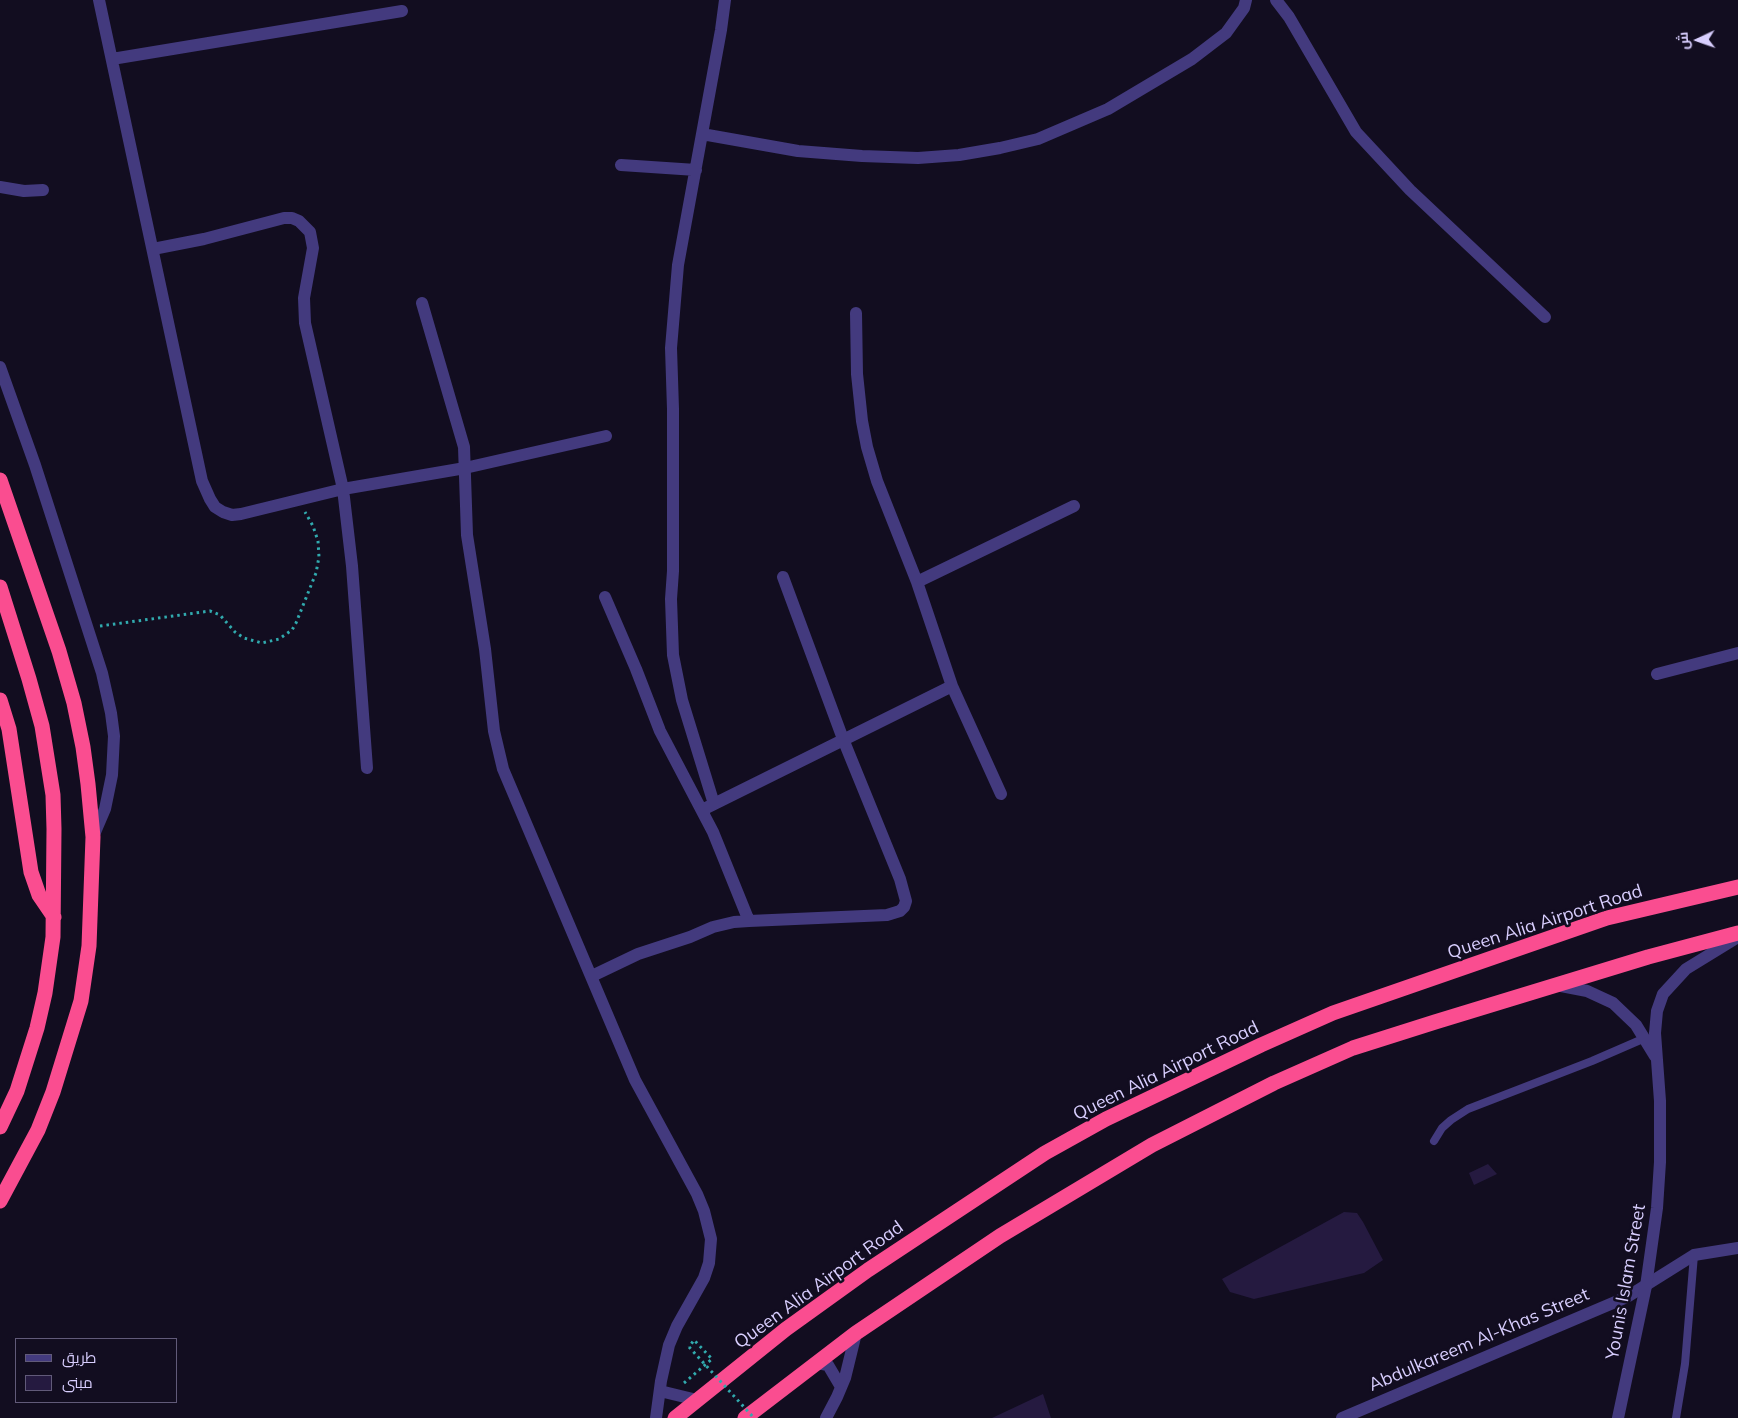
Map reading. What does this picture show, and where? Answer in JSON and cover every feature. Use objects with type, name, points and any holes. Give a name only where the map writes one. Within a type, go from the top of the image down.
[{"type":"highway","points":[[0,480],[60,651],[74,703],[84,756],[93,837],[89,946],[81,1001],[53,1092],[38,1130],[0,1202]]},
{"type":"highway","points":[[0,587],[30,679],[49,765],[54,804],[54,917],[50,964],[37,1028],[17,1091],[0,1126]]},
{"type":"highway","points":[[0,700],[31,872],[39,894],[54,917]]},
{"type":"highway","name":"Queen Alia Airport Road","points":[[675,1418],[786,1329],[868,1270],[1045,1153],[1106,1119],[1261,1045],[1334,1013],[1607,918],[1738,887]]},
{"type":"highway","points":[[745,1418],[856,1333],[1000,1236],[1152,1145],[1274,1083],[1353,1048],[1648,957],[1738,933]]},
{"type":"street","points":[[99,0],[202,481],[215,507],[232,515],[241,514],[343,489],[465,468],[606,436]]},
{"type":"street","points":[[714,804],[682,700],[677,678],[671,627],[673,409],[671,348],[678,265],[721,30],[724,0]]},
{"type":"street","points":[[702,134],[798,150],[862,156],[918,158],[1000,148],[1038,139],[1108,109],[1192,60],[1226,33],[1244,8],[1246,0]]},
{"type":"street","points":[[1276,0],[1289,17],[1356,132],[1410,190],[1545,317]]},
{"type":"street","points":[[112,59],[402,11]]},
{"type":"street","points":[[621,165],[696,170]]},
{"type":"street","points":[[0,187],[19,191],[43,190]]},
{"type":"street","points":[[153,249],[204,239],[284,218],[292,218],[306,226],[310,232],[313,248],[304,298],[305,324],[343,489],[352,566],[367,768]]},
{"type":"street","points":[[422,303],[464,447],[467,535],[498,751],[511,789],[635,1080],[696,1194],[704,1211],[711,1239],[709,1263],[704,1278],[677,1326],[669,1345],[656,1418]]},
{"type":"street","points":[[856,313],[857,374],[867,448],[877,481],[917,582],[952,686],[1001,794]]},
{"type":"street","points":[[0,367],[88,627],[102,673],[111,713],[114,736],[112,775],[102,820],[93,837]]},
{"type":"street","points":[[917,582],[1074,506]]},
{"type":"street","points":[[592,976],[638,954],[690,937],[713,927],[734,922],[887,915],[900,911],[904,907],[905,897],[900,879],[843,739],[783,578]]},
{"type":"street","points":[[605,597],[660,731],[713,832],[749,921]]},
{"type":"street","points":[[1657,674],[1738,653]]},
{"type":"street","points":[[702,810],[952,686]]},
{"type":"street","name":"Younis Islam Street","points":[[1618,1418],[1646,1286],[1657,1208],[1660,1162],[1660,1101],[1655,1033],[1657,1011],[1663,994],[1686,969],[1738,937]]},
{"type":"street","name":"Younis Islam Street","points":[[1556,985],[1586,991],[1614,1003],[1645,1038],[1657,1060]]},
{"type":"street","name":"Abdulkareem Al-Khas Street","points":[[1342,1418],[1613,1303],[1646,1286],[1694,1255],[1738,1248]]},
{"type":"street","points":[[826,1418],[841,1387],[856,1333]]},
{"type":"street","points":[[816,1363],[828,1365],[841,1387]]},
{"type":"street","points":[[660,1391],[697,1400]]},
{"type":"lane","points":[[1434,1141],[1442,1128],[1450,1120],[1468,1109],[1592,1061],[1645,1038]]},
{"type":"lane","points":[[1676,1418],[1685,1364],[1694,1255]]},
{"type":"path","points":[[88,627],[210,611],[220,616],[235,632],[244,638],[262,643],[279,639],[292,630],[296,623],[316,573],[319,557],[318,541],[313,526],[305,512],[294,501]]},
{"type":"path","points":[[702,1368],[712,1359],[694,1340],[689,1347],[754,1418]]},
{"type":"building","points":[[1488,1164],[1497,1174],[1474,1185],[1469,1173]]},
{"type":"building","points":[[1344,1212],[1357,1213],[1383,1260],[1364,1273],[1254,1299],[1230,1292],[1222,1279]]},
{"type":"building","points":[[1043,1394],[1051,1418],[992,1418]]}]
